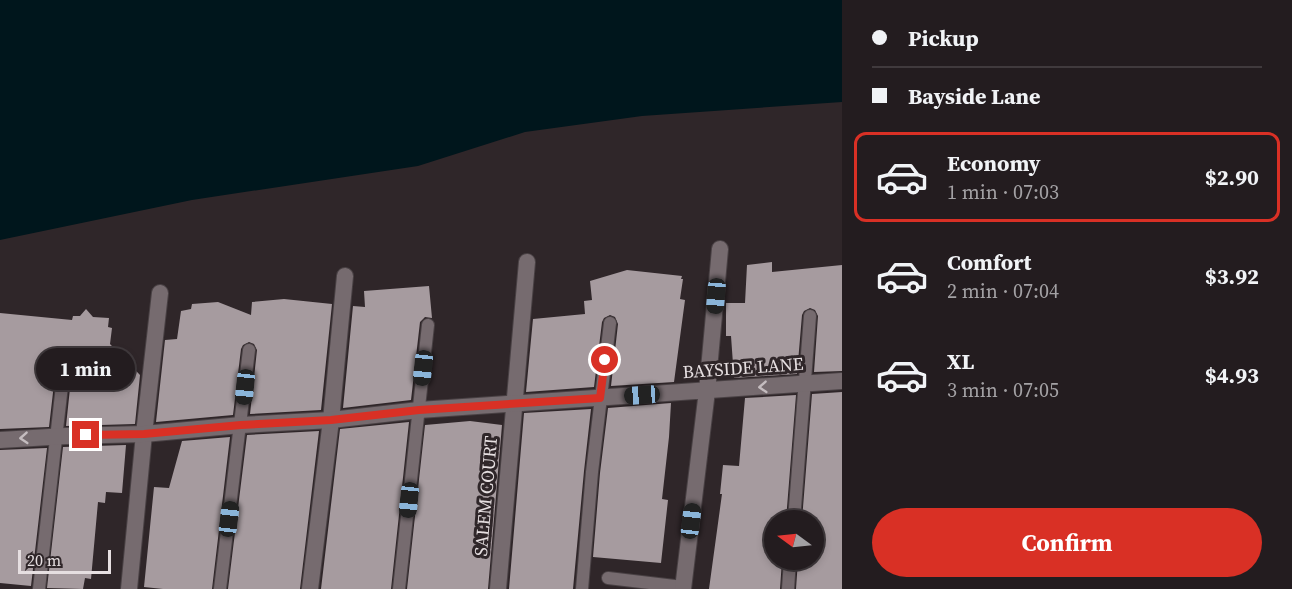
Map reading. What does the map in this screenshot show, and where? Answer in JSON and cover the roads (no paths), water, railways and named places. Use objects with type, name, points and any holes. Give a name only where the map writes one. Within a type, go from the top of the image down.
[{"type":"street","points":[[683,588],[707,391],[720,249]]},
{"type":"street","name":"SALEM COURT","points":[[498,589],[527,262]]},
{"type":"street","points":[[310,589],[331,420],[345,276]]},
{"type":"street","points":[[129,589],[160,293]]},
{"type":"street","name":"BAYSIDE LANE","points":[[0,440],[144,434],[331,420],[419,410],[842,381]]},
{"type":"lane","points":[[795,510],[810,316]]},
{"type":"lane","points":[[582,589],[592,472],[610,323]]},
{"type":"lane","points":[[399,589],[428,325]]},
{"type":"lane","points":[[220,589],[249,350]]},
{"type":"lane","points":[[39,589],[64,359]]},
{"type":"lane","points":[[788,589],[789,570]]},
{"type":"lane","points":[[608,578],[683,588]]},
{"type":"water","points":[[0,0],[842,0],[842,102],[642,116],[525,132],[418,166],[192,200],[0,240]]}]
